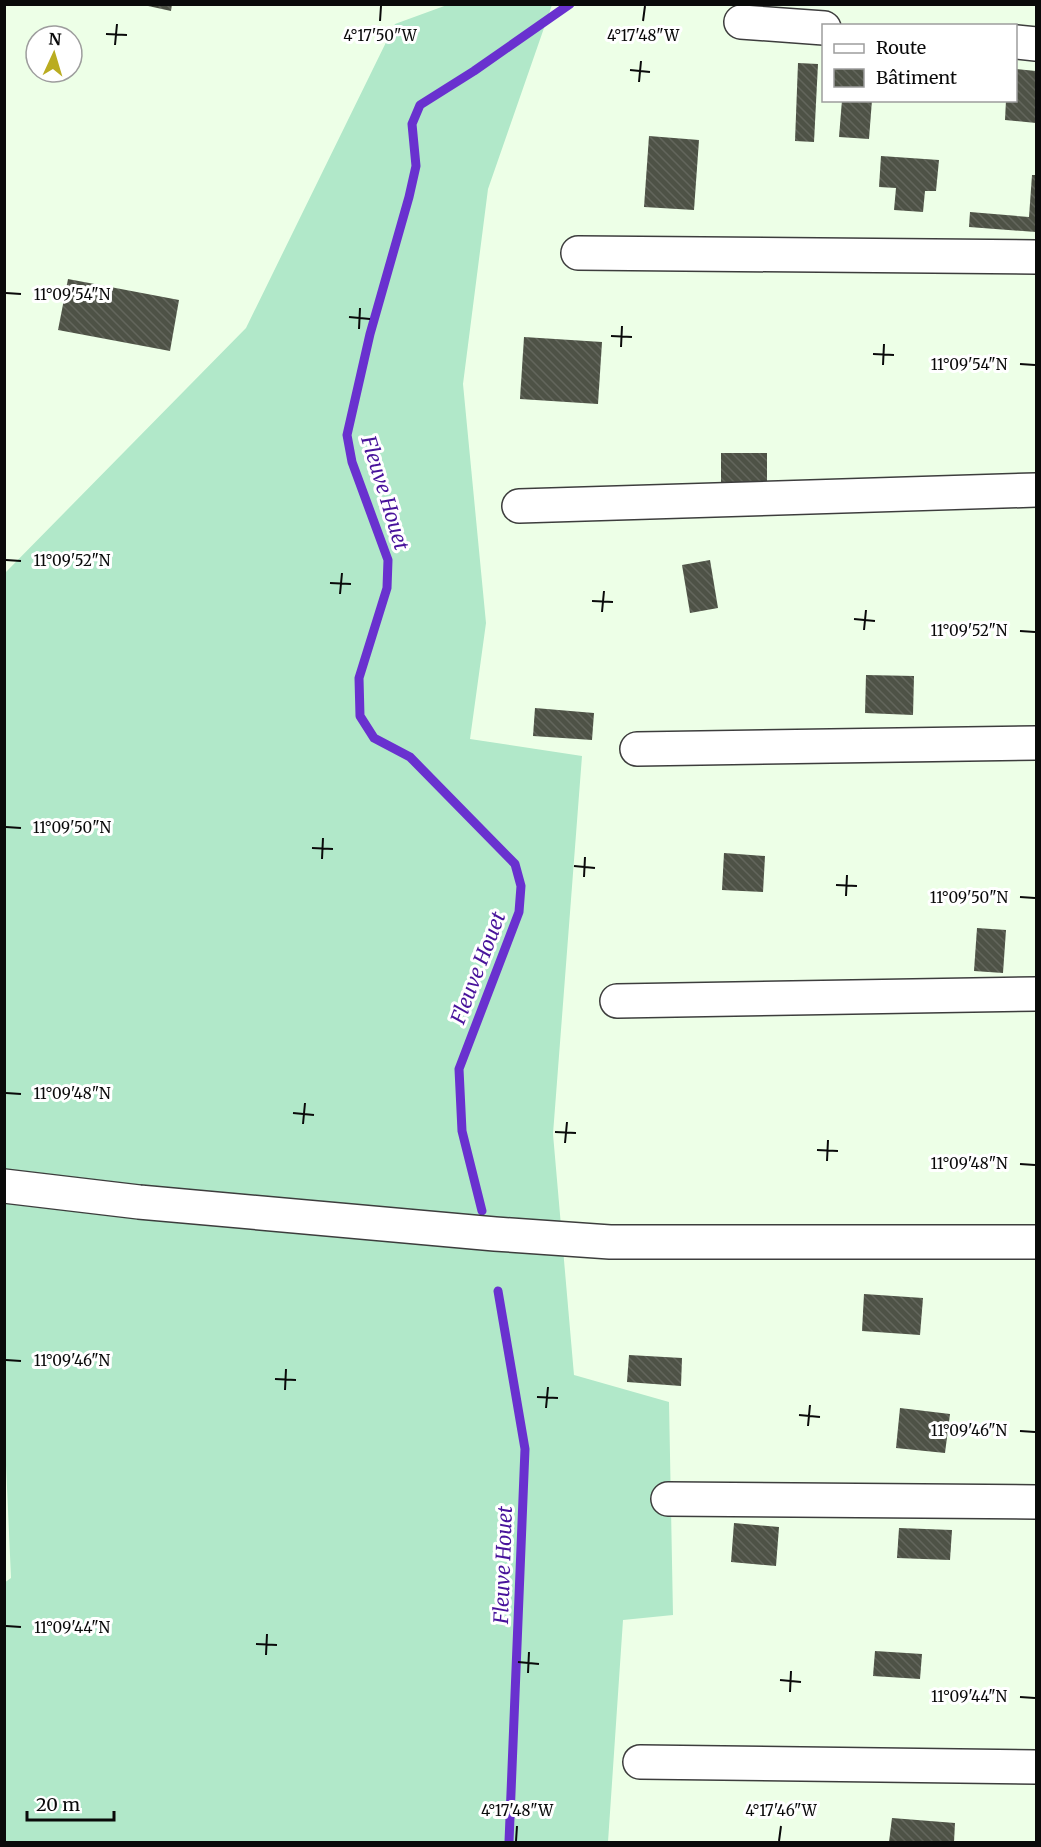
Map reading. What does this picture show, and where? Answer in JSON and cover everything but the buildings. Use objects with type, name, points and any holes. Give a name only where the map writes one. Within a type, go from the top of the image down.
[{"type":"street","points":[[741,22],[822,28]]},
{"type":"street","points":[[1017,42],[1036,44]]},
{"type":"street","points":[[578,253],[1036,256]]},
{"type":"street","points":[[519,506],[1036,490]]},
{"type":"street","points":[[636,749],[1036,743]]},
{"type":"street","points":[[617,1001],[1036,994]]},
{"type":"street","points":[[4,1186],[139,1202],[610,1242],[1036,1242]]},
{"type":"street","points":[[668,1499],[1036,1502]]},
{"type":"street","points":[[640,1762],[1036,1767]]},
{"type":"green space","points":[[447,5],[552,5],[488,189],[463,384],[486,623],[470,739],[582,756],[553,1134],[574,1375],[669,1402],[673,1615],[623,1620],[608,1842],[5,1842],[4,1583],[11,1578],[4,1420],[5,573],[246,328],[395,24]]},
{"type":"waterway","name":"Fleuve Houet","points":[[482,1211],[462,1131],[459,1069],[519,912],[521,886],[515,864],[410,757],[374,738],[360,716],[359,678],[387,588],[388,560],[352,462],[347,435],[370,334],[416,166],[412,124],[420,105],[474,71],[570,4]]},
{"type":"waterway","name":"Fleuve Houet","points":[[498,1291],[525,1449],[509,1842]]}]
